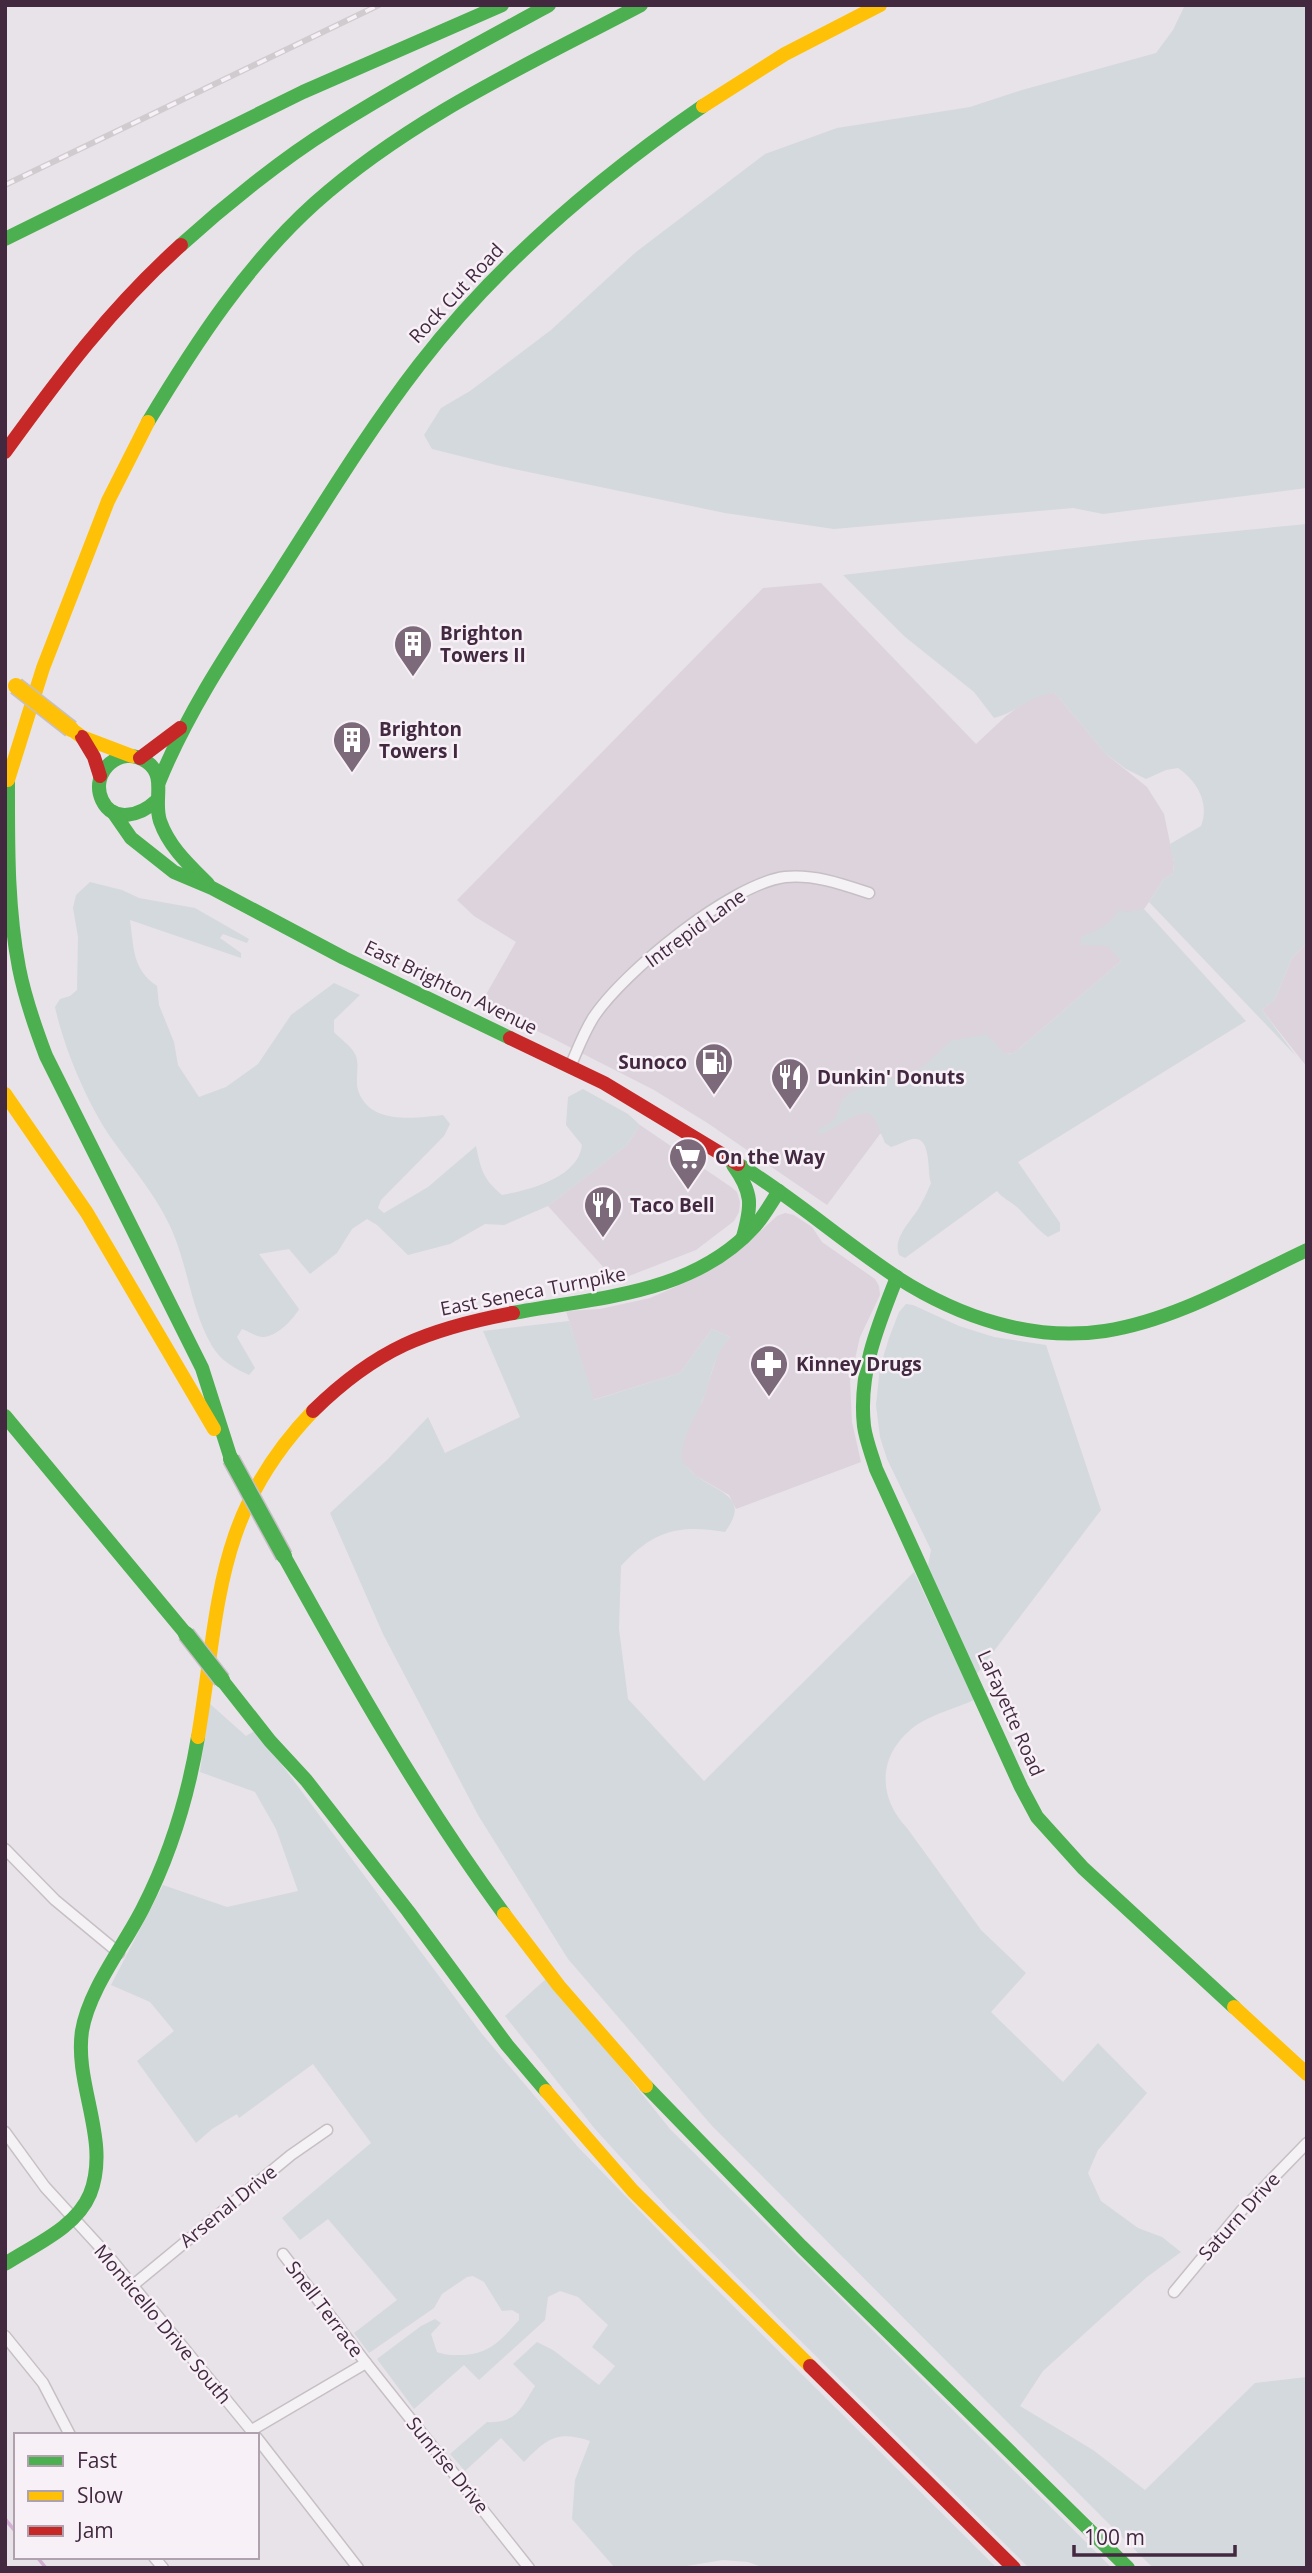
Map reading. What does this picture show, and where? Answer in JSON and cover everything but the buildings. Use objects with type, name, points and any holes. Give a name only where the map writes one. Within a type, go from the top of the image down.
[{"type":"main road","points":[[5,239],[303,92],[502,5]]},
{"type":"main road","points":[[5,452],[70,362],[143,279],[194,233],[330,129],[441,64],[550,5]]},
{"type":"main road","points":[[231,1459],[202,1368],[46,1056],[30,1013],[19,967],[9,887],[8,780],[43,668],[108,501],[141,434],[170,385],[238,286],[272,246],[315,203],[391,145],[484,87],[642,5]]},
{"type":"main road","name":"Rock Cut Road","points":[[159,782],[182,727],[359,445],[421,362],[468,308],[534,240],[605,177],[648,144],[738,82],[798,47],[880,5]]},
{"type":"main road","points":[[10,682],[76,733],[94,757],[100,776],[100,796],[113,812],[132,816],[150,808],[156,801]]},
{"type":"main road","name":"Rock Cut Road","points":[[136,757],[182,727]]},
{"type":"main road","points":[[76,733],[151,765],[159,782],[156,801],[167,837],[212,888]]},
{"type":"main road","points":[[100,776],[113,760],[123,756],[136,757]]},
{"type":"main road","name":"East Brighton Avenue","points":[[113,812],[131,838],[174,872],[212,888],[357,964],[604,1083],[779,1191]]},
{"type":"main road","points":[[5,1094],[87,1213],[231,1459],[358,1690],[412,1780],[523,1940],[575,2004],[697,2141],[1128,2568]]},
{"type":"main road","points":[[727,1157],[747,1184],[750,1197],[751,1208],[743,1237]]},
{"type":"main road","points":[[779,1191],[897,1277],[954,1310],[1023,1330],[1059,1333],[1104,1331],[1138,1323],[1184,1307],[1307,1250]]},
{"type":"main road","name":"East Seneca Turnpike","points":[[5,2264],[73,2218],[84,2206],[96,2178],[95,2149],[80,2064],[81,2038],[86,2017],[97,1989],[156,1882],[177,1830],[191,1778],[219,1579],[252,1491],[281,1447],[344,1383],[387,1351],[425,1334],[554,1305],[640,1292],[686,1276],[717,1258],[743,1237],[760,1220],[779,1191]]},
{"type":"main road","name":"LaFayette Road","points":[[897,1277],[866,1361],[863,1387],[864,1425],[876,1469],[1021,1787],[1037,1817],[1083,1868],[1307,2074]]},
{"type":"main road","points":[[5,1416],[186,1634],[270,1741],[306,1780],[408,1911],[507,2045],[625,2181],[1014,2568]]},
{"type":"street","name":"Intrepid Lane","points":[[570,1067],[594,1018],[613,993],[654,955],[736,895],[770,880],[804,876],[869,893]]},
{"type":"street","points":[[5,1849],[55,1900],[119,1953]]},
{"type":"street","name":"Arsenal Drive","points":[[132,2286],[291,2155],[327,2130]]},
{"type":"street","name":"Monticello Drive South","points":[[5,2132],[45,2186],[254,2433]]},
{"type":"street","name":"Saturn Drive","points":[[1174,2292],[1242,2210],[1307,2143]]},
{"type":"street","name":"Snell Terrace","points":[[284,2254],[366,2363]]},
{"type":"street","points":[[5,2336],[43,2383],[69,2433]]},
{"type":"street","points":[[257,2433],[366,2363]]},
{"type":"street","name":"Sunrise Drive","points":[[366,2363],[529,2568]]},
{"type":"street","name":"Monticello Drive South","points":[[259,2439],[358,2568]]},
{"type":"shaded area","points":[[1185,5],[1307,5],[1307,488],[1103,514],[1073,508],[834,529],[725,513],[432,449],[424,435],[441,408],[470,391],[551,330],[636,252],[765,154],[837,128],[970,107],[1156,53],[1173,30]]},
{"type":"shaded area","points":[[1307,524],[1307,943],[1292,958],[1275,999],[1262,1010],[1296,1056],[1149,902],[1163,880],[1173,873],[1174,862],[1170,844],[1201,826],[1203,801],[1191,779],[1178,768],[1146,779],[1126,769],[1106,754],[1055,693],[1046,694],[994,718],[974,692],[904,636],[843,575]]},
{"type":"shaded area","points":[[821,583],[976,744],[1025,702],[1041,693],[1055,693],[1106,754],[1147,787],[1164,814],[1174,862],[1173,873],[1163,880],[1144,909],[1138,912],[1121,961],[1014,1053],[1005,1054],[908,1119],[880,1134],[827,1205],[709,1124],[654,1090],[480,1005],[516,942],[474,916],[457,900],[763,588]]},
{"type":"shaded area","points":[[90,882],[122,890],[139,898],[195,908],[249,939],[247,943],[223,934],[220,938],[241,953],[241,958],[130,920],[139,965],[157,986],[159,1005],[174,1042],[178,1065],[199,1097],[226,1087],[258,1064],[291,1015],[334,983],[360,995],[334,1020],[334,1032],[356,1056],[358,1088],[365,1103],[384,1115],[408,1118],[443,1115],[450,1124],[444,1136],[381,1200],[378,1208],[384,1213],[428,1187],[476,1146],[484,1174],[502,1195],[551,1181],[572,1166],[579,1156],[582,1145],[566,1125],[568,1097],[583,1089],[628,1114],[640,1125],[627,1145],[548,1206],[504,1225],[485,1224],[450,1244],[408,1255],[367,1219],[352,1229],[337,1253],[310,1274],[289,1249],[259,1254],[299,1309],[284,1327],[268,1336],[258,1336],[242,1329],[237,1337],[255,1368],[249,1375],[228,1364],[212,1346],[199,1316],[181,1254],[169,1224],[149,1189],[100,1121],[84,1090],[64,1039],[55,1007],[60,999],[77,990],[78,937],[73,908],[76,895]]},
{"type":"shaded area","points":[[1144,909],[1246,1021],[1018,1162],[1060,1223],[1060,1231],[1048,1237],[997,1191],[905,1258],[899,1255],[898,1241],[901,1234],[918,1210],[931,1183],[928,1156],[923,1143],[913,1139],[891,1147],[885,1143],[875,1119],[868,1113],[856,1115],[824,1133],[819,1134],[818,1130],[835,1119],[842,1099],[851,1092],[881,1079],[897,1078],[913,1072],[924,1066],[950,1041],[987,1034],[1005,1054],[1014,1053],[1121,961],[1108,946],[1081,945],[1081,937],[1106,924],[1119,910],[1128,912]]},
{"type":"shaded area","points":[[1307,943],[1307,1067],[1262,1010],[1275,999],[1292,958]]},
{"type":"shaded area","points":[[640,1125],[737,1192],[739,1212],[734,1221],[696,1250],[616,1281],[548,1206],[627,1145]]},
{"type":"shaded area","points":[[785,1213],[794,1215],[812,1227],[822,1242],[875,1279],[879,1286],[880,1295],[860,1337],[850,1381],[852,1422],[861,1462],[736,1509],[729,1495],[696,1476],[682,1462],[687,1428],[702,1402],[719,1350],[730,1337],[712,1329],[680,1373],[593,1400],[566,1311],[600,1309],[650,1298],[691,1280],[741,1249],[777,1216]]},
{"type":"shaded area","points":[[906,1304],[994,1337],[1046,1345],[1101,1510],[975,1676],[928,1566],[931,1550],[887,1459],[880,1437],[876,1405],[880,1367],[899,1312]]},
{"type":"shaded area","points":[[569,1321],[594,1400],[680,1373],[712,1329],[730,1337],[715,1361],[705,1395],[688,1431],[682,1461],[696,1475],[730,1498],[735,1511],[732,1521],[725,1532],[693,1529],[667,1533],[644,1545],[621,1566],[619,1629],[628,1699],[704,1781],[914,1572],[974,1700],[924,1720],[895,1747],[886,1773],[890,1801],[897,1815],[981,1930],[1026,1973],[991,2012],[1063,2082],[1098,2043],[1147,2093],[1098,2150],[1088,2173],[1101,2201],[1138,2228],[1162,2237],[1181,2252],[1147,2277],[1043,2371],[1020,2406],[1093,2450],[1145,2490],[1255,2383],[1307,2377],[1307,2568],[1153,2568],[713,2127],[568,1959],[478,1815],[383,1634],[330,1513],[428,1417],[445,1453],[520,1417],[483,1331]]},
{"type":"shaded area","points":[[209,1703],[246,1736],[256,1730],[482,2034],[578,2147],[695,2268],[997,2568],[765,2568],[748,2562],[723,2560],[675,2568],[615,2568],[572,2519],[575,2480],[590,2441],[569,2436],[553,2439],[539,2447],[524,2462],[501,2438],[465,2471],[450,2454],[487,2422],[505,2420],[517,2413],[535,2386],[513,2364],[537,2342],[553,2350],[599,2385],[615,2366],[592,2347],[608,2325],[578,2297],[560,2291],[548,2297],[545,2320],[479,2380],[464,2365],[414,2409],[377,2359],[421,2326],[435,2319],[441,2323],[431,2334],[437,2352],[448,2355],[474,2354],[495,2344],[519,2320],[519,2314],[512,2310],[502,2311],[484,2282],[473,2276],[467,2277],[442,2294],[434,2308],[369,2353],[354,2333],[397,2300],[328,2219],[300,2240],[282,2218],[371,2143],[313,2064],[239,2118],[237,2114],[212,2129],[196,2143],[137,2061],[174,2031],[150,2002],[111,1985],[163,1885],[227,1907],[298,1891],[276,1829],[255,1792],[200,1772]]},
{"type":"shaded area","points":[[548,1977],[670,2129],[1112,2568],[1029,2568],[668,2209],[595,2129],[505,2016]]},
{"type":"waterway","points":[[5,2519],[14,2530]]},
{"type":"waterway","points":[[39,2559],[46,2568]]},
{"type":"railway","points":[[5,185],[379,5]]},
{"type":"traffic: fast","points":[[5,239],[303,92],[502,5]]},
{"type":"traffic: fast","points":[[181,245],[254,183],[313,140],[412,80],[549,5]]},
{"type":"traffic: fast","points":[[148,422],[184,363],[224,306],[267,252],[315,203],[390,144],[430,119],[514,71],[641,5]]},
{"type":"traffic: fast","points":[[159,782],[199,700],[231,648],[364,441],[419,365],[482,292],[551,225],[625,163],[703,106]]},
{"type":"traffic: fast","points":[[156,801],[143,810],[128,815],[113,812],[107,808],[99,790],[104,771],[110,763],[127,756],[137,757],[153,768],[158,781],[158,813],[164,830],[180,855],[208,884]]},
{"type":"traffic: fast","points":[[8,780],[12,921],[19,968],[31,1013],[46,1056],[202,1368],[231,1459]]},
{"type":"traffic: fast","points":[[113,812],[131,838],[174,872],[212,888],[344,958],[510,1038]]},
{"type":"traffic: fast","points":[[738,1164],[921,1292],[971,1315],[1050,1333],[1105,1331],[1158,1318],[1209,1298],[1307,1250]]},
{"type":"traffic: fast","points":[[733,1165],[744,1184],[749,1200],[743,1237]]},
{"type":"traffic: fast","points":[[513,1313],[610,1297],[673,1280],[730,1249],[755,1226],[779,1191]]},
{"type":"traffic: fast","points":[[897,1277],[867,1368],[863,1406],[866,1437],[876,1469],[1021,1787],[1037,1817],[1083,1868],[1234,2007]]},
{"type":"traffic: fast","points":[[5,1416],[186,1634]]},
{"type":"traffic: fast","points":[[231,1459],[284,1556]]},
{"type":"traffic: fast","points":[[284,1556],[416,1784],[504,1914]]},
{"type":"traffic: fast","points":[[186,1634],[222,1680]]},
{"type":"traffic: fast","points":[[222,1680],[270,1741],[306,1780],[408,1911],[507,2045],[546,2091]]},
{"type":"traffic: fast","points":[[5,2264],[65,2226],[84,2206],[90,2194],[95,2174],[95,2133],[83,2072],[82,2031],[99,1984],[143,1908],[162,1867],[184,1803],[198,1737]]},
{"type":"traffic: fast","points":[[646,2086],[801,2246],[1128,2568]]},
{"type":"traffic: slow","points":[[703,106],[785,54],[880,5]]},
{"type":"traffic: slow","points":[[8,780],[43,668],[108,501],[148,422]]},
{"type":"traffic: slow","points":[[16,686],[71,729]]},
{"type":"traffic: slow","points":[[71,729],[82,737],[132,756]]},
{"type":"traffic: slow","points":[[5,1094],[87,1213],[214,1429]]},
{"type":"traffic: slow","points":[[198,1737],[218,1603],[239,1525],[256,1487],[281,1449],[313,1411]]},
{"type":"traffic: slow","points":[[504,1914],[559,1986],[646,2086]]},
{"type":"traffic: slow","points":[[1234,2007],[1307,2074]]},
{"type":"traffic: slow","points":[[546,2091],[633,2191],[810,2366]]},
{"type":"traffic: jam","points":[[5,452],[109,318],[181,245]]},
{"type":"traffic: jam","points":[[140,758],[180,728]]},
{"type":"traffic: jam","points":[[82,737],[94,757],[100,776]]},
{"type":"traffic: jam","points":[[510,1038],[604,1083],[738,1164]]},
{"type":"traffic: jam","points":[[313,1411],[359,1372],[404,1345],[454,1326],[513,1313]]},
{"type":"traffic: jam","points":[[810,2366],[1014,2568]]},
{"type":"place","name":"Brighton Towers II","points":[[413,678]]},
{"type":"place","name":"Brighton Towers I","points":[[352,774]]},
{"type":"place","name":"Sunoco","points":[[714,1096]]},
{"type":"place","name":"Dunkin' Donuts","points":[[790,1111]]},
{"type":"place","name":"On the Way","points":[[688,1191]]},
{"type":"place","name":"Taco Bell","points":[[603,1239]]},
{"type":"place","name":"Kinney Drugs","points":[[769,1398]]}]
